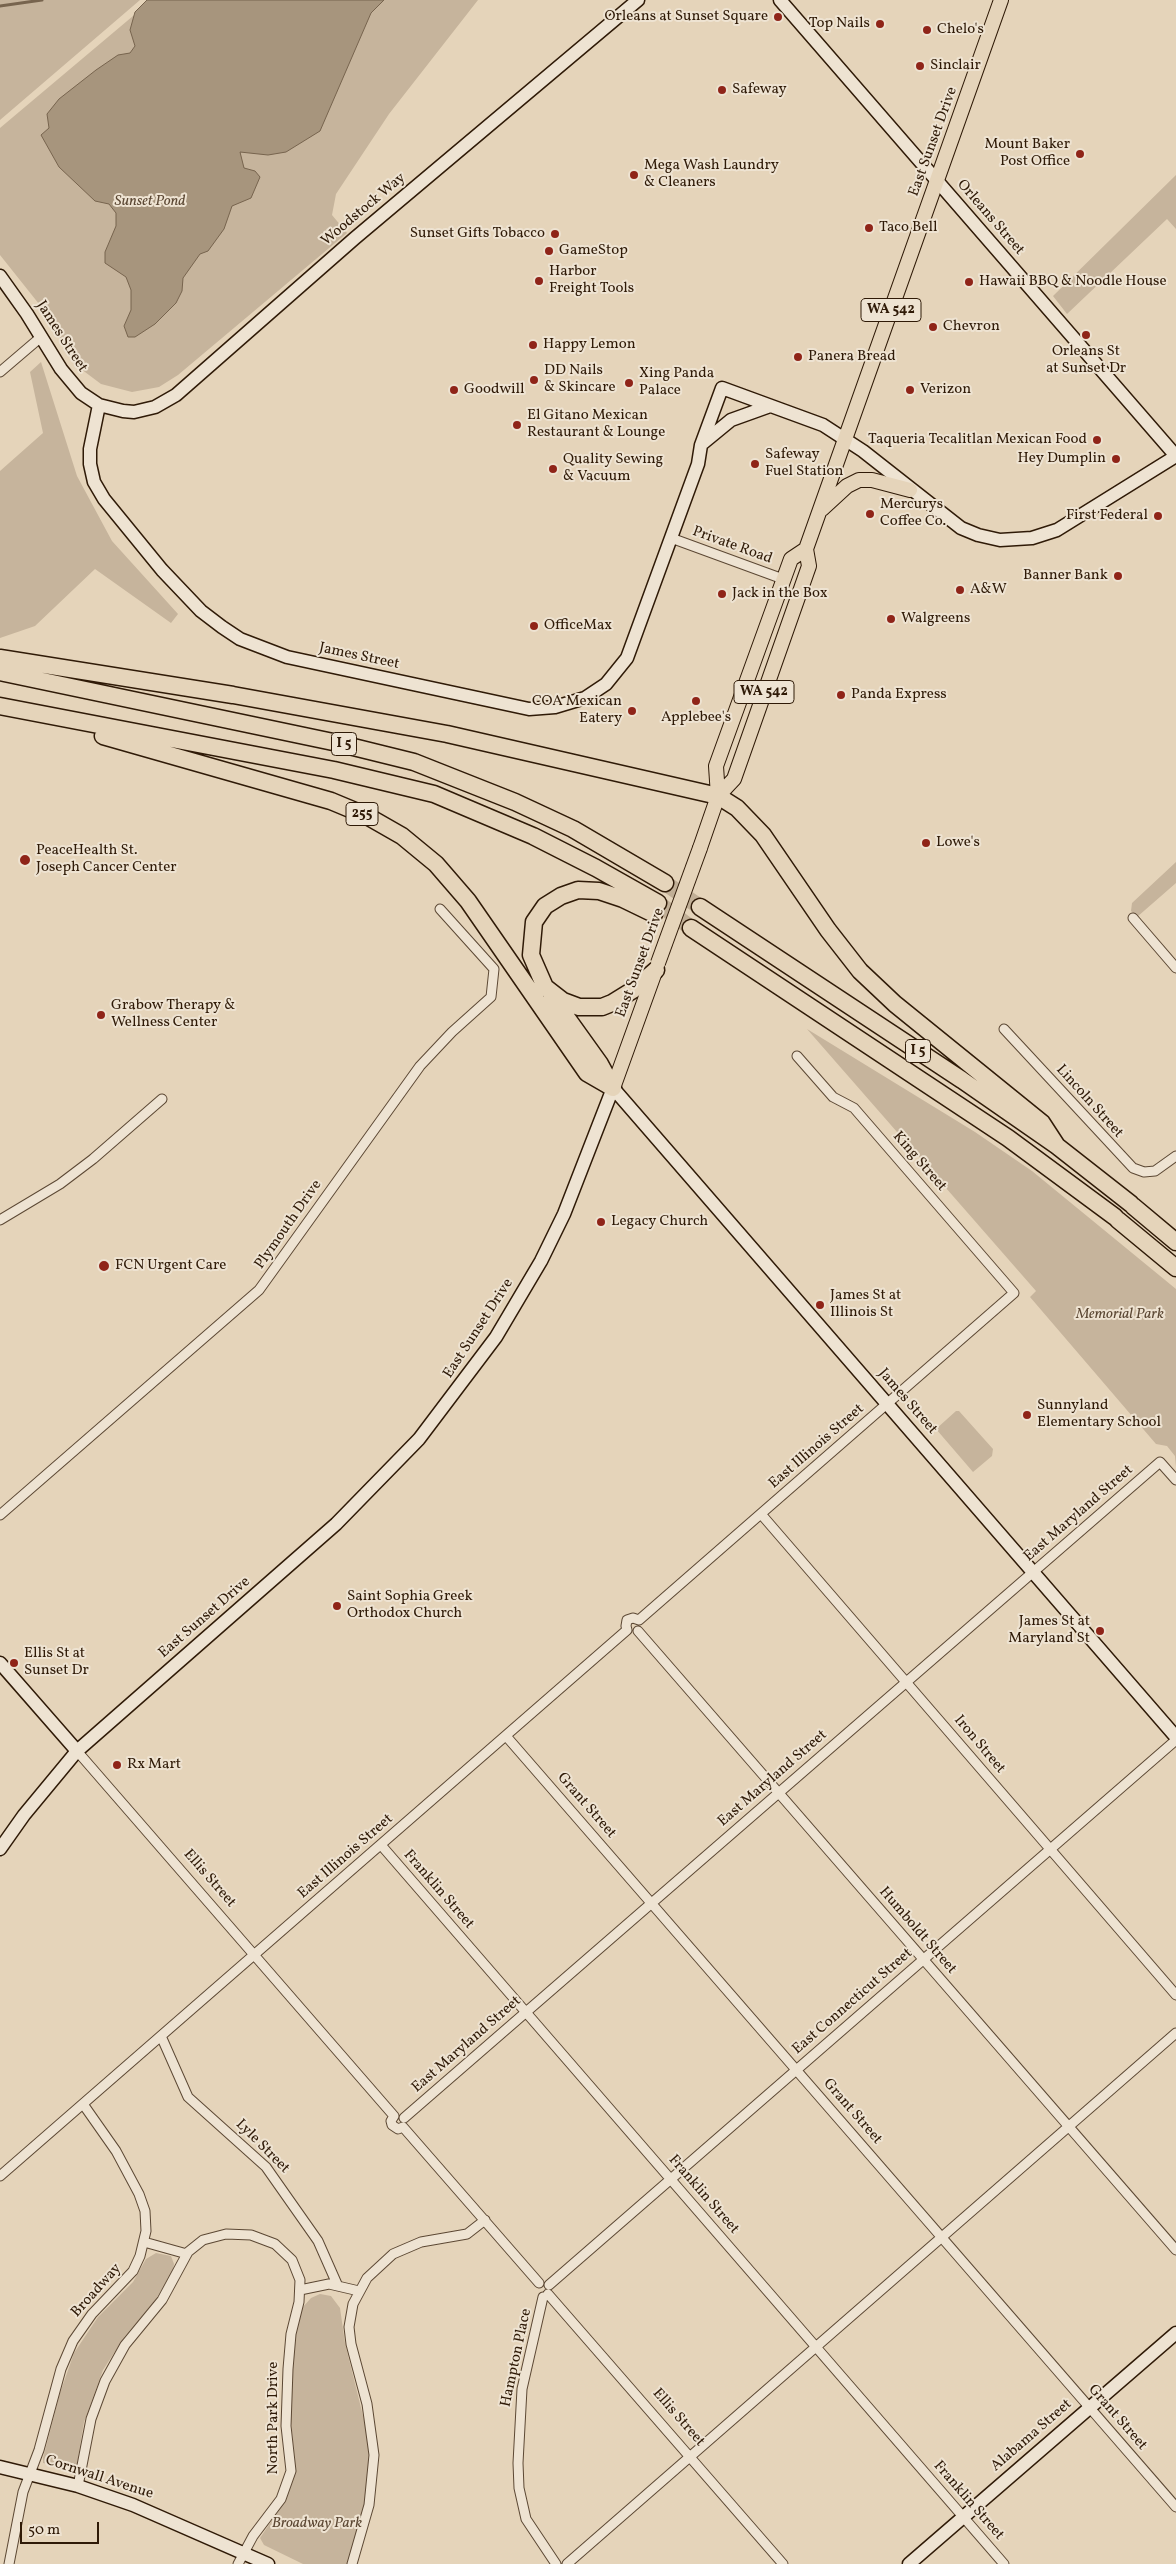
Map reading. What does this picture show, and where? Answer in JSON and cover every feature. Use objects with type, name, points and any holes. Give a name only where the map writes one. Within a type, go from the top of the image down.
[{"type":"highway","points":[[0,658],[233,695],[447,734],[718,796],[737,808],[763,835],[832,936],[860,972],[895,1004],[1042,1123],[1057,1146]]},
{"type":"highway","name":"I 5","points":[[0,672],[333,742],[414,762],[515,802],[573,829],[665,883]]},
{"type":"highway","name":"I 5","points":[[0,706],[334,770],[434,794],[532,836],[596,868],[656,909],[599,891],[578,890],[561,896],[545,906],[534,922],[531,937],[531,955],[544,987]]},
{"type":"highway","name":"255","points":[[77,722],[97,735],[331,801],[367,816],[402,836],[436,864],[468,901],[587,1072],[613,1088]]},
{"type":"highway","name":"I 5","points":[[700,907],[962,1080],[1057,1146],[1176,1242]]},
{"type":"highway","name":"I 5","points":[[691,928],[1008,1138],[1117,1219],[1176,1268]]},
{"type":"highway","points":[[544,987],[570,1004],[591,1008],[602,1007],[623,997],[657,966]]},
{"type":"highway","points":[[544,987],[600,1064],[613,1088]]},
{"type":"main road","name":"Woodstock Way","points":[[99,405],[123,411],[139,411],[155,407],[176,395],[355,238],[638,0]]},
{"type":"main road","name":"Orleans Street","points":[[780,0],[1176,456]]},
{"type":"main road","name":"East Sunset Drive","points":[[0,1849],[30,1807],[77,1751],[336,1524],[419,1438],[496,1337],[541,1261],[564,1214],[613,1088],[718,796],[734,778],[809,566],[806,549],[819,511],[1001,0]]},
{"type":"main road","name":"James Street","points":[[0,276],[74,387],[99,405],[90,449],[90,464],[94,482],[104,499],[162,570],[201,611],[240,639],[287,658],[529,709],[570,704],[585,698],[606,684],[626,658],[698,464],[701,445],[722,388],[770,406]]},
{"type":"main road","points":[[701,445],[732,420],[770,406],[823,425],[845,439],[968,532],[1000,540],[1013,541],[1057,530],[1176,456]]},
{"type":"main road","points":[[819,511],[847,486],[856,481],[872,480],[910,490]]},
{"type":"main road","name":"East Sunset Drive","points":[[718,796],[715,770],[783,579],[791,559],[806,549]]},
{"type":"main road","name":"James Street","points":[[613,1088],[1176,1739]]},
{"type":"main road","name":"Ellis Street","points":[[0,1663],[77,1751]]},
{"type":"main road","name":"Alabama Street","points":[[909,2564],[1176,2332]]},
{"type":"main road","name":"Cornwall Avenue","points":[[0,2467],[78,2486],[156,2514],[241,2558],[268,2564]]},
{"type":"street","points":[[0,372],[41,337]]},
{"type":"street","name":"Private Road","points":[[671,538],[783,579]]},
{"type":"street","name":"Plymouth Drive","points":[[0,1515],[260,1290],[420,1066],[452,1032],[491,997],[494,969],[440,909]]},
{"type":"street","points":[[1133,918],[1176,968]]},
{"type":"street","name":"Lincoln Street","points":[[1004,1029],[1133,1168],[1144,1172],[1155,1171],[1176,1156]]},
{"type":"street","name":"King Street","points":[[797,1056],[833,1097],[854,1108],[1014,1293]]},
{"type":"street","points":[[0,1220],[60,1184],[93,1159],[162,1098]]},
{"type":"street","name":"East Illinois Street","points":[[639,1620],[1014,1293]]},
{"type":"street","name":"East Maryland Street","points":[[404,2122],[526,2012],[1160,1462],[1176,1480]]},
{"type":"street","name":"Iron Street","points":[[761,1514],[1176,1995]]},
{"type":"street","points":[[632,1618],[639,1620],[640,1626],[638,1631],[632,1633],[627,1630],[628,1620],[632,1618]]},
{"type":"street","name":"East Illinois Street","points":[[0,2176],[627,1630]]},
{"type":"street","name":"Humboldt Street","points":[[638,1631],[1176,2250]]},
{"type":"street","name":"Grant Street","points":[[506,1736],[1176,2507]]},
{"type":"street","name":"East Connecticut Street","points":[[545,2290],[1176,1739]]},
{"type":"street","name":"Ellis Street","points":[[77,1751],[394,2116],[400,2114],[404,2122],[484,2220],[783,2564]]},
{"type":"street","name":"Franklin Street","points":[[381,1845],[1004,2564]]},
{"type":"street","points":[[567,2564],[1176,2033]]},
{"type":"street","name":"Lyle Street","points":[[161,2036],[188,2097],[266,2167],[318,2241],[337,2284]]},
{"type":"street","name":"Broadway","points":[[9,2564],[23,2492],[39,2450],[55,2387],[67,2354],[92,2314],[130,2275],[136,2266],[144,2242],[146,2222],[139,2194],[116,2151],[83,2104]]},
{"type":"street","points":[[352,2564],[369,2505],[374,2462],[371,2422],[350,2344],[351,2313],[359,2291],[374,2269],[393,2254],[421,2242],[467,2234],[484,2220]]},
{"type":"street","points":[[78,2486],[91,2419],[105,2381],[125,2345],[162,2300],[187,2254],[199,2243],[219,2235],[244,2234],[267,2240],[282,2249],[292,2260],[298,2273],[300,2290],[319,2284],[337,2284],[359,2291]]},
{"type":"street","points":[[144,2242],[187,2254]]},
{"type":"street","name":"North Park Drive","points":[[241,2558],[257,2530],[277,2505],[289,2477],[291,2463],[286,2407],[289,2351],[300,2290]]},
{"type":"street","name":"Hampton Place","points":[[545,2290],[522,2389],[518,2463],[522,2505],[526,2519],[556,2564]]},
{"type":"green space","points":[[0,0],[140,0],[0,120]]},
{"type":"green space","name":"Sunset Pond","points":[[152,0],[478,0],[389,114],[336,194],[332,215],[347,233],[178,375],[159,387],[132,392],[101,384],[77,366],[39,304],[0,255],[0,128]]},
{"type":"green space","points":[[1176,175],[1176,229],[1167,219],[1067,314],[1053,296]]},
{"type":"green space","points":[[41,362],[77,476],[112,541],[178,614],[171,623],[95,569],[35,626],[0,638],[0,471],[43,433],[30,372]]},
{"type":"green space","points":[[1176,862],[1176,883],[1137,917],[1131,911],[1132,903]]},
{"type":"green space","name":"Memorial Park","points":[[807,1029],[975,1132],[1032,1171],[1176,1289],[1176,1467],[1175,1456],[1167,1446],[1156,1444],[1030,1297],[1036,1291]]},
{"type":"green space","points":[[956,1411],[959,1411],[993,1449],[992,1456],[973,1472],[936,1429]]},
{"type":"green space","points":[[156,2253],[171,2256],[174,2264],[173,2271],[154,2302],[125,2336],[103,2370],[84,2422],[77,2464],[71,2469],[43,2463],[60,2393],[74,2353],[98,2317],[133,2282],[146,2259]]},
{"type":"green space","name":"Broadway Park","points":[[320,2294],[331,2296],[340,2308],[345,2343],[366,2428],[369,2455],[370,2472],[366,2498],[348,2564],[303,2564],[264,2545],[260,2538],[285,2501],[294,2477],[295,2461],[290,2412],[293,2345],[302,2308],[311,2298]]},
{"type":"shaded area","name":"Sunset Pond","points":[[147,0],[384,0],[371,13],[320,131],[286,152],[268,155],[240,152],[244,168],[255,171],[260,177],[251,198],[232,206],[224,229],[208,251],[200,254],[183,278],[182,291],[176,303],[155,324],[135,337],[128,337],[124,326],[131,310],[131,290],[126,277],[105,263],[105,252],[116,226],[116,213],[109,204],[95,201],[59,167],[41,135],[49,128],[47,114],[59,99],[118,55],[130,53],[135,46],[130,30],[135,12]]},
{"type":"waterway","points":[[0,6],[42,0]]},
{"type":"tunnel","points":[[665,883],[700,907]]},
{"type":"tunnel","points":[[658,903],[691,928]]},
{"type":"place","name":"Orleans at Sunset Square","points":[[778,17]]},
{"type":"place","name":"Top Nails","points":[[880,24]]},
{"type":"place","name":"Chelo's","points":[[927,30]]},
{"type":"place","name":"Sinclair","points":[[920,66]]},
{"type":"place","name":"Safeway","points":[[722,90]]},
{"type":"place","name":"Mount Baker Post Office","points":[[1080,154]]},
{"type":"place","name":"Mega Wash Laundry & Cleaners","points":[[634,175]]},
{"type":"place","name":"Taco Bell","points":[[869,228]]},
{"type":"place","name":"Sunset Gifts Tobacco","points":[[555,234]]},
{"type":"place","name":"GameStop","points":[[549,251]]},
{"type":"place","name":"Harbor Freight Tools","points":[[539,281]]},
{"type":"place","name":"Hawaii BBQ & Noodle House","points":[[969,282]]},
{"type":"place","name":"Chevron","points":[[933,327]]},
{"type":"place","name":"Orleans St at Sunset Dr","points":[[1086,335]]},
{"type":"place","name":"Happy Lemon","points":[[533,345]]},
{"type":"place","name":"Panera Bread","points":[[798,357]]},
{"type":"place","name":"DD Nails & Skincare","points":[[534,380]]},
{"type":"place","name":"Xing Panda Palace","points":[[629,383]]},
{"type":"place","name":"Goodwill","points":[[454,390]]},
{"type":"place","name":"Verizon","points":[[910,390]]},
{"type":"place","name":"El Gitano Mexican Restaurant & Lounge","points":[[517,425]]},
{"type":"place","name":"Taqueria Tecalitlan Mexican Food","points":[[1097,440]]},
{"type":"place","name":"Hey Dumplin","points":[[1116,459]]},
{"type":"place","name":"Safeway Fuel Station","points":[[755,464]]},
{"type":"place","name":"Quality Sewing & Vacuum","points":[[553,469]]},
{"type":"place","name":"Mercurys Coffee Co.","points":[[870,514]]},
{"type":"place","name":"First Federal","points":[[1158,516]]},
{"type":"place","name":"Banner Bank","points":[[1118,576]]},
{"type":"place","name":"A&W","points":[[960,590]]},
{"type":"place","name":"Jack in the Box","points":[[722,594]]},
{"type":"place","name":"Walgreens","points":[[891,619]]},
{"type":"place","name":"OfficeMax","points":[[534,626]]},
{"type":"place","name":"Panda Express","points":[[841,695]]},
{"type":"place","name":"Applebee's","points":[[696,701]]},
{"type":"place","name":"COA Mexican Eatery","points":[[632,711]]},
{"type":"place","name":"Lowe's","points":[[926,843]]},
{"type":"place","name":"PeaceHealth St. Joseph Cancer Center","points":[[25,860]]},
{"type":"place","name":"Grabow Therapy & Wellness Center","points":[[101,1015]]},
{"type":"place","name":"Legacy Church","points":[[601,1222]]},
{"type":"place","name":"FCN Urgent Care","points":[[104,1266]]},
{"type":"place","name":"James St at Illinois St","points":[[820,1305]]},
{"type":"place","name":"Sunnyland Elementary School","points":[[1027,1415]]},
{"type":"place","name":"Saint Sophia Greek Orthodox Church","points":[[337,1606]]},
{"type":"place","name":"James St at Maryland St","points":[[1100,1631]]},
{"type":"place","name":"Ellis St at Sunset Dr","points":[[14,1663]]},
{"type":"place","name":"Rx Mart","points":[[117,1765]]}]
